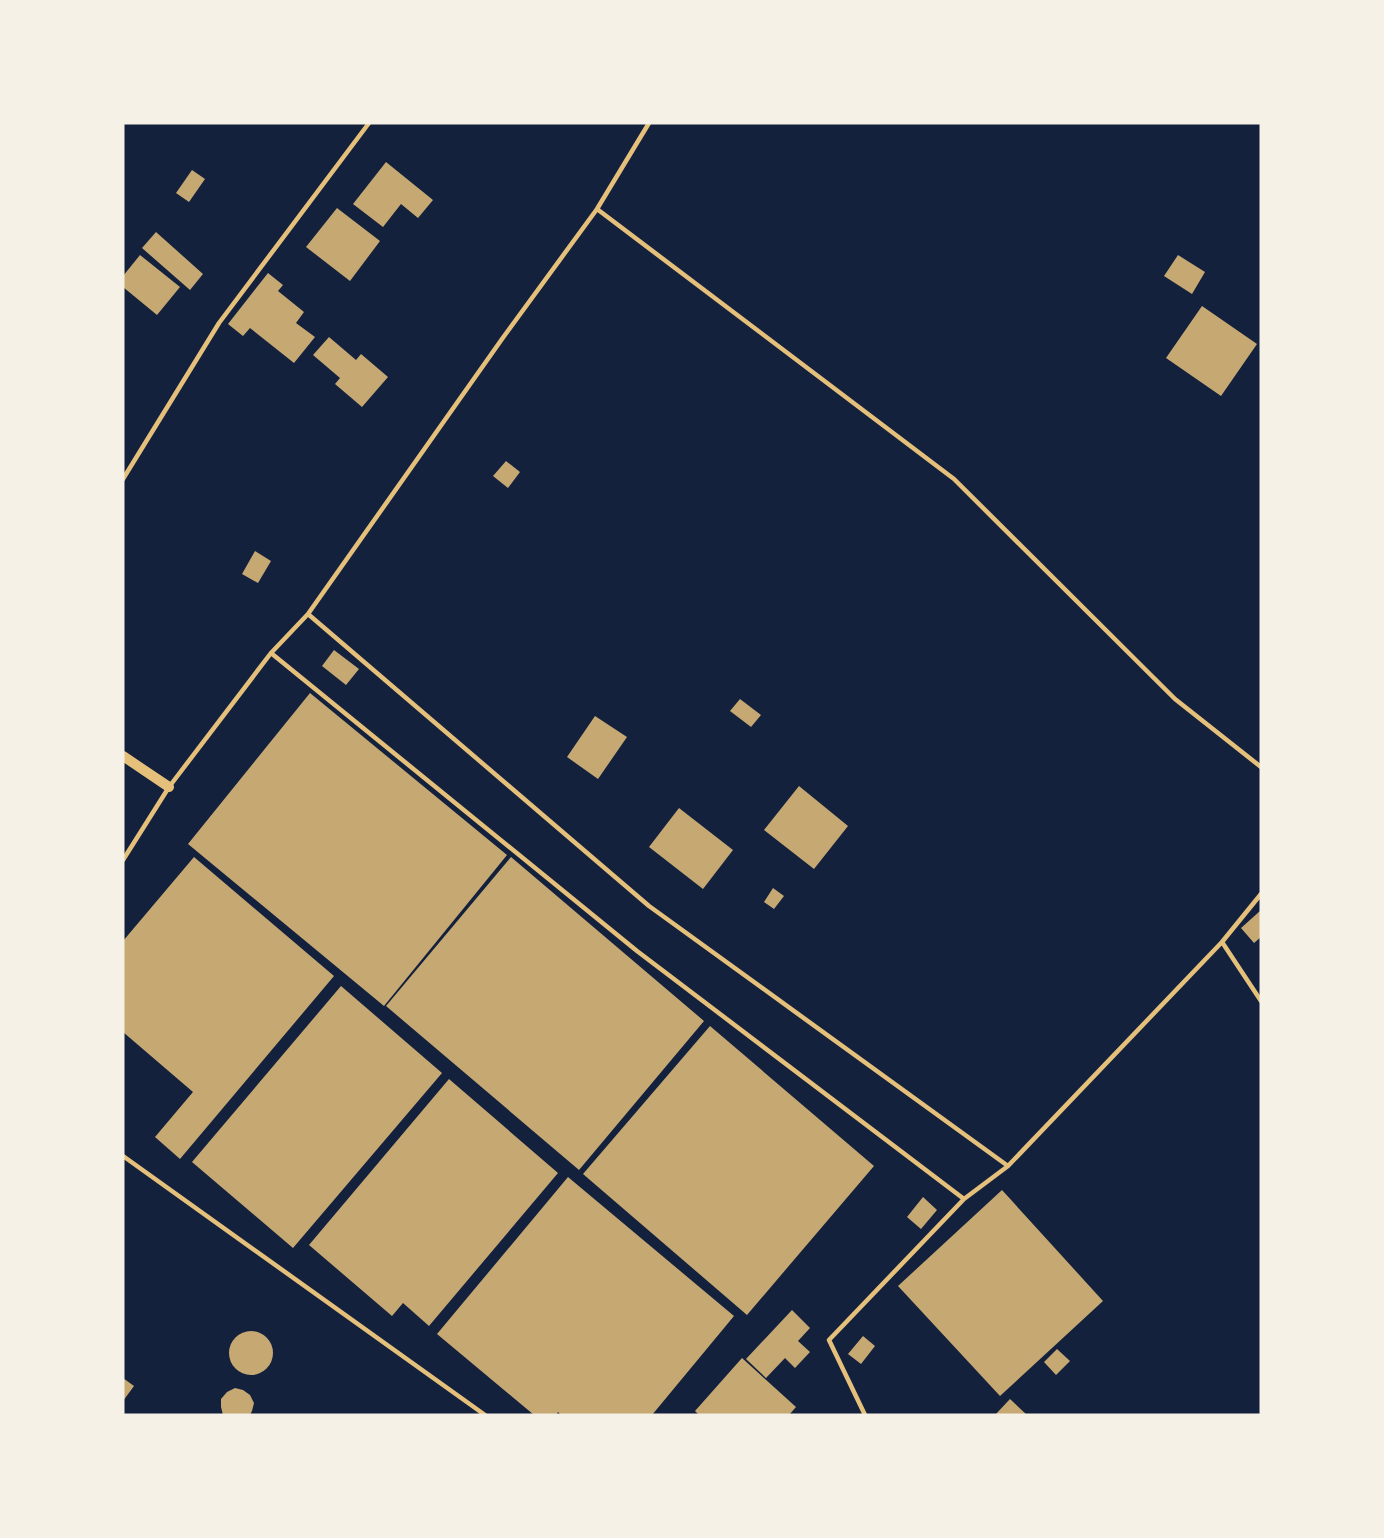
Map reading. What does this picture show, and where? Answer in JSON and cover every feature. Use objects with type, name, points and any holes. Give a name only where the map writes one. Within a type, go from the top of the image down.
[{"type":"street","points":[[123,756],[169,787]]},
{"type":"lane","points":[[123,479],[219,323],[369,123]]},
{"type":"lane","points":[[123,860],[169,787],[271,653],[308,614],[502,339],[597,209],[649,123]]},
{"type":"lane","points":[[597,209],[954,479],[1175,699],[1261,768]]},
{"type":"lane","points":[[308,614],[649,906],[1008,1166]]},
{"type":"lane","points":[[271,653],[637,951],[964,1199]]},
{"type":"lane","points":[[866,1415],[829,1340],[964,1199],[1008,1166],[1222,942],[1261,894]]},
{"type":"lane","points":[[1222,942],[1261,1001]]},
{"type":"lane","points":[[123,1156],[486,1415]]},
{"type":"building","points":[[386,162],[433,200],[418,218],[401,204],[383,227],[353,204]]},
{"type":"building","points":[[192,170],[205,179],[189,202],[176,193]]},
{"type":"building","points":[[337,208],[380,241],[350,281],[306,247]]},
{"type":"building","points":[[156,232],[203,274],[190,290],[142,248]]},
{"type":"building","points":[[140,255],[180,287],[157,315],[123,287],[123,276]]},
{"type":"building","points":[[1178,255],[1205,272],[1192,294],[1164,276]]},
{"type":"building","points":[[268,273],[283,285],[278,291],[304,312],[296,323],[315,337],[294,363],[250,328],[243,336],[228,324]]},
{"type":"building","points":[[1202,306],[1257,344],[1221,396],[1166,358]]},
{"type":"building","points":[[329,337],[356,360],[361,354],[388,377],[362,407],[335,384],[340,378],[313,355]]},
{"type":"building","points":[[506,461],[520,472],[508,488],[493,476]]},
{"type":"building","points":[[255,551],[271,561],[258,583],[242,574]]},
{"type":"building","points":[[334,650],[359,669],[346,685],[322,666]]},
{"type":"building","points":[[310,693],[507,855],[384,1006],[188,844]]},
{"type":"building","points":[[740,699],[761,715],[751,727],[730,711]]},
{"type":"building","points":[[595,716],[627,737],[598,779],[567,757]]},
{"type":"building","points":[[799,786],[848,826],[814,869],[764,830]]},
{"type":"building","points":[[679,808],[733,850],[703,889],[649,847]]},
{"type":"building","points":[[194,857],[334,976],[180,1159],[155,1137],[193,1092],[123,1032],[123,941]]},
{"type":"building","points":[[511,857],[704,1021],[579,1170],[386,1006]]},
{"type":"building","points":[[773,888],[784,896],[774,909],[764,902]]},
{"type":"building","points":[[1260,911],[1261,937],[1254,943],[1241,928]]},
{"type":"building","points":[[341,986],[442,1073],[293,1248],[192,1162]]},
{"type":"building","points":[[710,1026],[874,1166],[747,1315],[583,1174]]},
{"type":"building","points":[[449,1079],[558,1173],[429,1326],[403,1303],[392,1316],[309,1245]]},
{"type":"building","points":[[568,1177],[734,1316],[652,1415],[561,1415],[558,1412],[556,1415],[534,1415],[437,1334]]},
{"type":"building","points":[[1002,1190],[1103,1301],[1000,1396],[898,1286]]},
{"type":"building","points":[[923,1197],[937,1210],[921,1229],[907,1217]]},
{"type":"building","points":[[792,1310],[810,1328],[798,1341],[810,1352],[795,1368],[785,1358],[766,1378],[746,1359]]},
{"type":"building","points":[[251,1331],[266,1338],[273,1353],[266,1368],[251,1375],[236,1368],[229,1353],[236,1338]]},
{"type":"building","points":[[863,1336],[875,1346],[861,1364],[848,1354]]},
{"type":"building","points":[[1057,1349],[1070,1361],[1056,1375],[1044,1362]]},
{"type":"building","points":[[742,1358],[796,1407],[789,1415],[699,1415],[695,1411]]},
{"type":"building","points":[[123,1378],[134,1386],[123,1401]]},
{"type":"building","points":[[235,1388],[250,1395],[254,1403],[250,1415],[223,1415],[221,1399]]},
{"type":"building","points":[[1010,1399],[1027,1415],[995,1415]]}]
